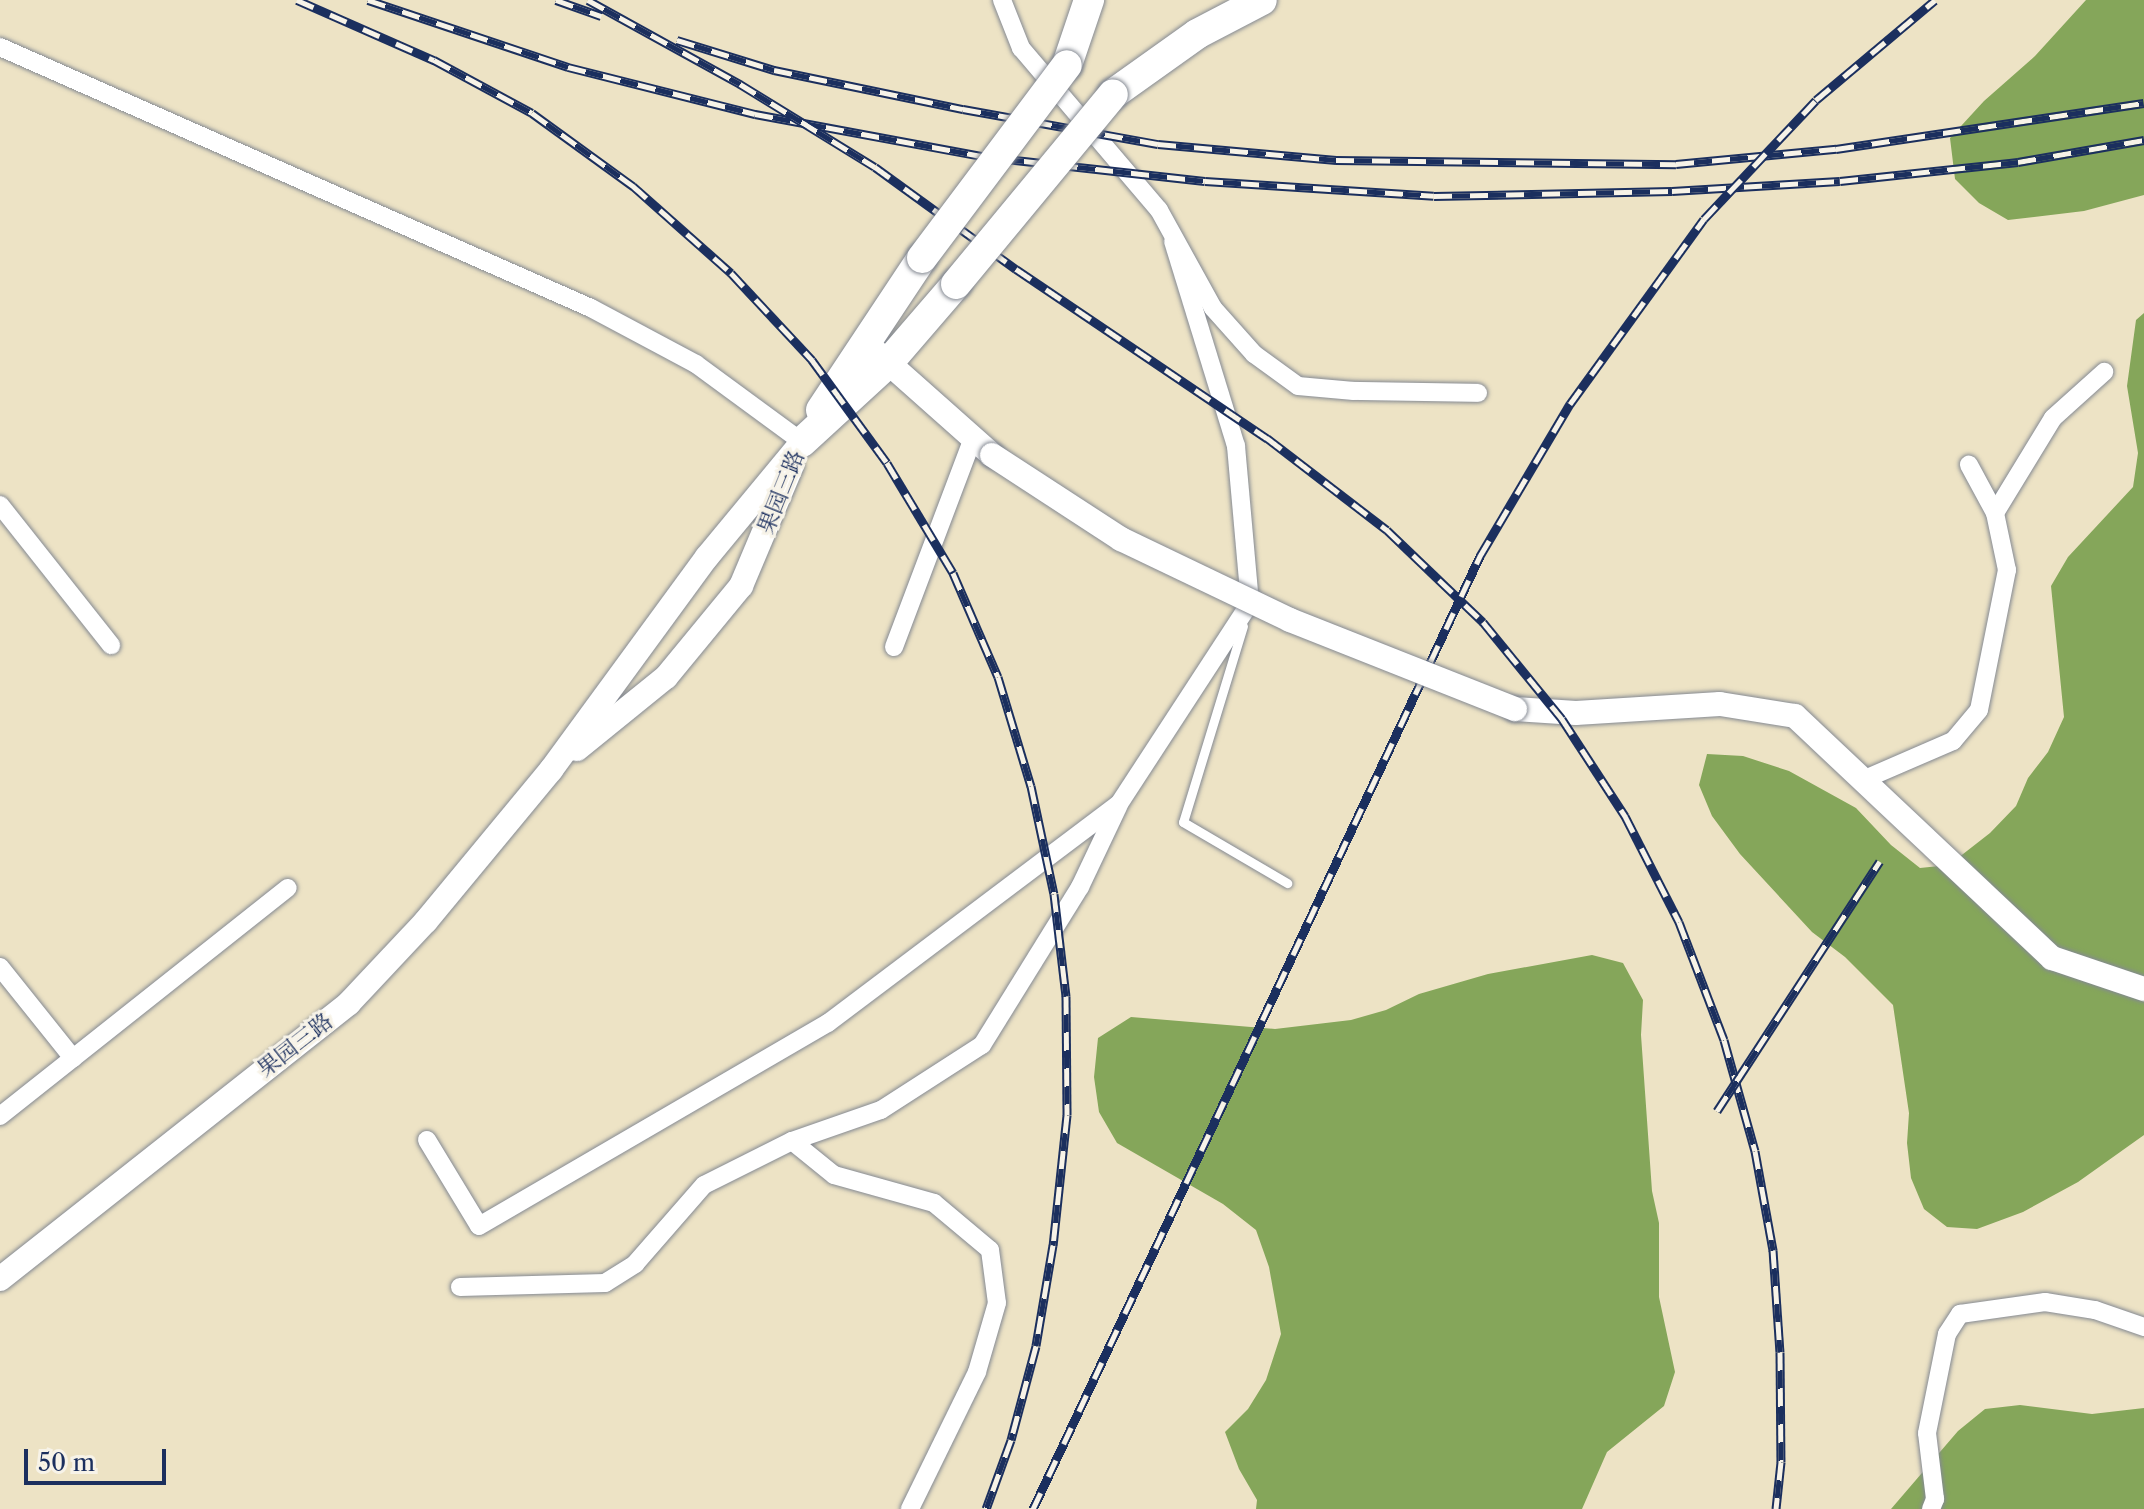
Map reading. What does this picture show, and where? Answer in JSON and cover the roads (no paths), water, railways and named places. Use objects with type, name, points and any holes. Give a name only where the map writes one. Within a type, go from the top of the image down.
[{"type":"main road","points":[[802,442],[863,342],[922,258],[1067,65],[1089,0]]},
{"type":"main road","points":[[802,442],[889,362],[1113,94],[1197,34],[1253,4]]},
{"type":"street","points":[[1002,0],[1021,48],[1159,210],[1173,241],[1213,308],[1254,354],[1298,386],[1354,391],[1478,393]]},
{"type":"street","points":[[0,47],[591,308],[696,364],[802,442]]},
{"type":"street","points":[[460,1287],[605,1283],[635,1264],[704,1185],[792,1141],[881,1110],[982,1045],[1080,887],[1119,804],[1250,603],[1236,446],[1173,241]]},
{"type":"street","points":[[863,342],[982,448],[1121,539],[1290,620],[1515,709],[1576,713],[1720,704],[1795,716],[2052,958],[2144,989]]},
{"type":"street","points":[[1995,513],[2053,418],[2104,372]]},
{"type":"street","name":"果园三路","points":[[0,1279],[349,1003],[426,921],[551,770],[707,557],[802,442]]},
{"type":"street","name":"果园三路","points":[[551,770],[666,677],[741,586],[802,442]]},
{"type":"street","points":[[894,647],[982,448]]},
{"type":"street","points":[[1865,779],[1953,741],[1979,710],[2007,570],[1995,513],[1969,465]]},
{"type":"street","points":[[0,505],[111,645]]},
{"type":"street","points":[[427,1140],[479,1226],[828,1023],[1119,804]]},
{"type":"street","points":[[0,1116],[288,888]]},
{"type":"street","points":[[0,967],[73,1058]]},
{"type":"street","points":[[792,1141],[834,1175],[934,1203],[990,1250],[997,1303],[977,1372],[910,1509]]},
{"type":"street","points":[[1931,1509],[1935,1499],[1927,1433],[1947,1334],[1960,1314],[2045,1302],[2095,1310],[2144,1327]]},
{"type":"lane","points":[[1250,603],[1183,822],[1287,883]]},
{"type":"railway","points":[[297,0],[434,60],[532,113],[633,186],[731,273],[812,360],[887,463],[953,573],[998,677],[1031,786],[1054,894],[1066,996],[1067,1115],[1053,1245],[1036,1346],[1011,1440],[986,1509]]},
{"type":"railway","points":[[368,0],[568,67],[755,114],[988,157],[1205,181],[1434,196],[1672,191],[1840,181],[2018,162],[2144,140]]},
{"type":"railway","points":[[556,0],[601,16]]},
{"type":"railway","points":[[588,0],[740,84],[875,167],[1016,269],[1267,438],[1387,530],[1483,622],[1562,719],[1625,816],[1679,922],[1724,1040],[1755,1151],[1773,1250],[1780,1352],[1781,1462],[1776,1509]]},
{"type":"railway","points":[[1033,1509],[1480,556],[1570,404],[1704,219],[1816,100],[1935,0]]},
{"type":"railway","points":[[677,40],[774,70],[963,109],[1158,144],[1336,160],[1676,164],[1836,149],[2144,103]]},
{"type":"railway","points":[[1717,1111],[1880,861]]}]
